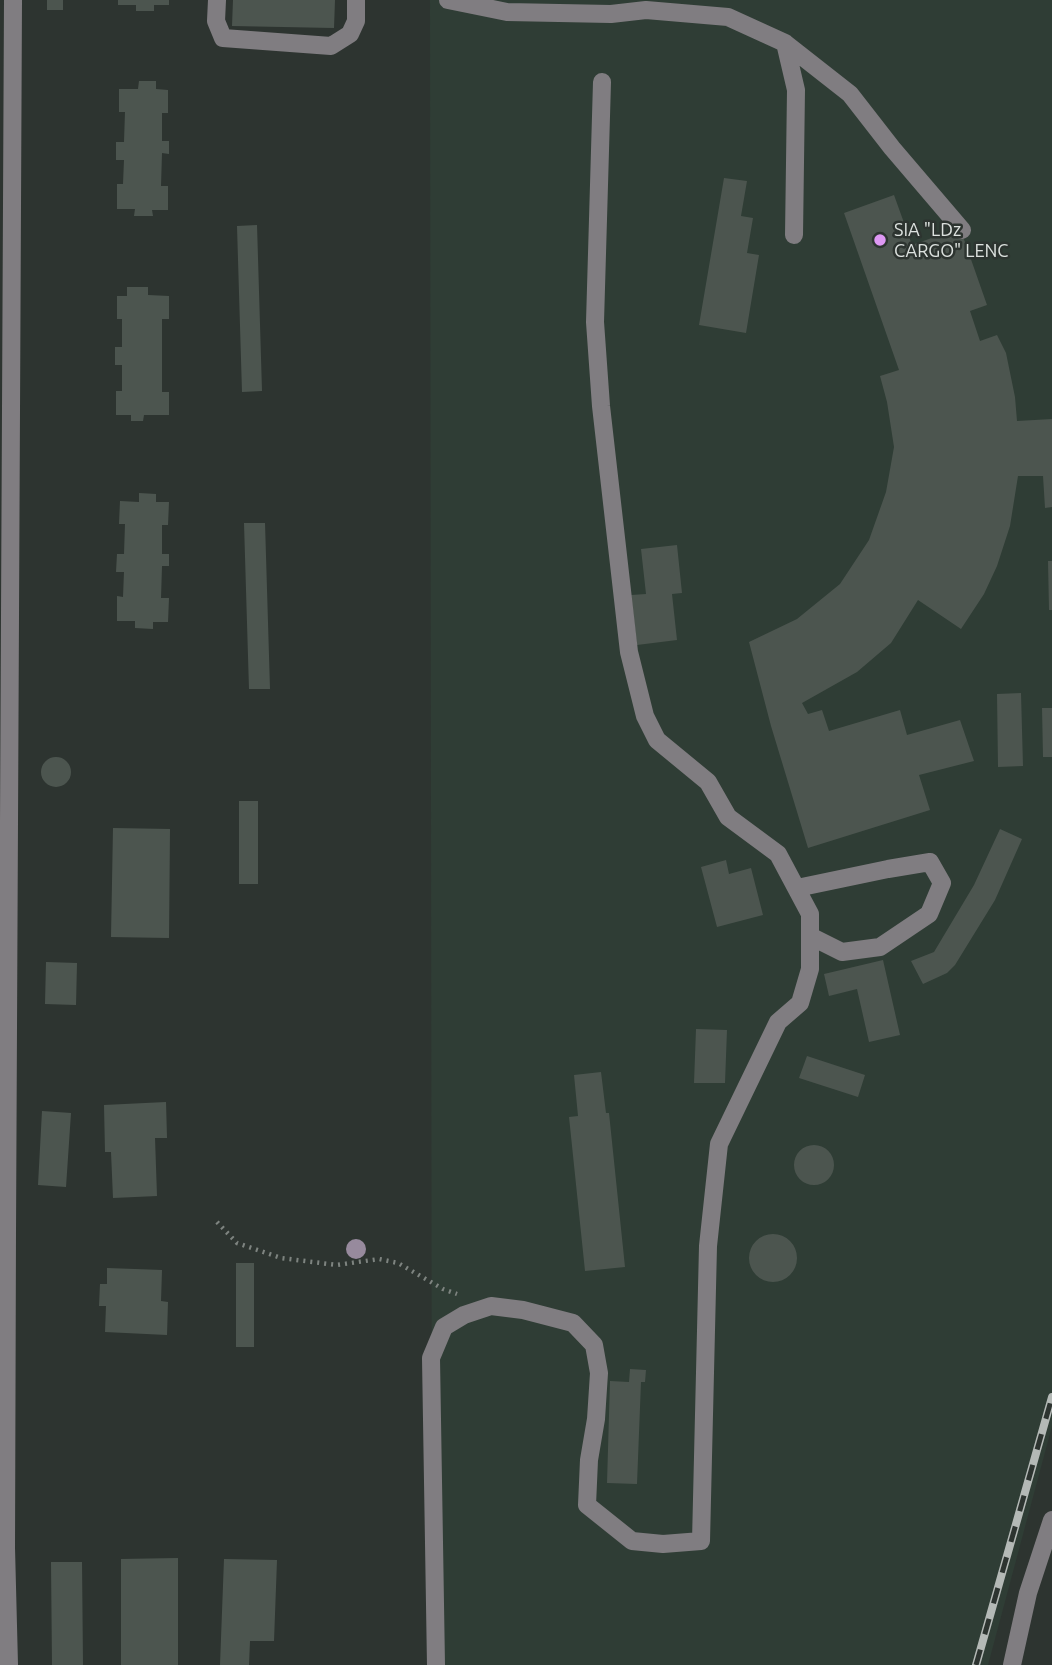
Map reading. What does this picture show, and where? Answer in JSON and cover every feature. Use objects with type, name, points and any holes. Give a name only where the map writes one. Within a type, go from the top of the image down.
[{"type":"street","points":[[9,1665],[5,971],[6,52],[13,0]]},
{"type":"street","points":[[217,0],[216,22],[223,38],[331,46],[350,34],[356,20],[356,0]]},
{"type":"street","points":[[448,0],[517,13],[611,14],[646,10],[728,17],[785,43],[850,94],[962,230]]},
{"type":"street","points":[[785,43],[796,90],[794,235]]},
{"type":"street","points":[[436,1665],[431,1358],[444,1327],[464,1315],[491,1306],[523,1310],[573,1323],[594,1345],[599,1373],[587,1505],[632,1541],[663,1544],[701,1541],[708,1245],[719,1144],[778,1022],[800,1003],[810,969],[810,914],[778,854],[728,817],[708,782],[657,740],[645,716],[629,652],[601,406],[595,322],[602,82]]},
{"type":"street","points":[[797,888],[930,862],[942,883],[929,914],[880,947],[842,952],[810,936]]},
{"type":"street","points":[[1012,1665],[1028,1593],[1052,1520]]},
{"type":"path","points":[[216,1222],[237,1243],[281,1258],[337,1265],[379,1259],[398,1263],[443,1289],[491,1306]]},
{"type":"shaded area","points":[[430,0],[1052,0],[1052,1426],[988,1665],[430,1665]]},
{"type":"building","points":[[47,0],[63,0],[63,10],[47,10]]},
{"type":"building","points":[[118,0],[169,0],[169,5],[154,5],[154,11],[136,11],[136,5],[118,5]]},
{"type":"building","points":[[233,0],[335,0],[334,28],[232,26]]},
{"type":"building","points":[[139,81],[156,81],[156,89],[168,90],[168,113],[162,113],[162,141],[169,141],[169,154],[162,153],[161,186],[168,186],[168,210],[152,210],[153,216],[134,216],[135,209],[117,209],[117,184],[123,184],[124,160],[116,160],[116,142],[124,142],[125,112],[119,112],[119,89],[138,89]]},
{"type":"building","points":[[724,178],[747,181],[741,216],[753,218],[747,253],[759,255],[746,333],[699,325]]},
{"type":"building","points":[[894,195],[912,245],[960,228],[987,305],[970,311],[980,341],[997,335],[1006,353],[1017,421],[1052,419],[1052,507],[1045,508],[1043,476],[1018,476],[1010,526],[997,566],[984,594],[961,629],[918,600],[891,643],[857,672],[802,703],[808,714],[822,710],[829,731],[900,710],[907,735],[960,720],[974,761],[919,775],[930,810],[808,848],[749,642],[797,619],[840,584],[869,540],[886,492],[894,447],[880,376],[899,370],[844,213]]},
{"type":"building","points":[[257,225],[262,391],[242,392],[237,226]]},
{"type":"building","points":[[127,287],[148,287],[148,295],[169,296],[169,319],[162,319],[162,392],[169,392],[169,415],[144,415],[143,421],[131,421],[131,415],[116,415],[116,391],[122,391],[122,365],[115,365],[115,347],[122,347],[122,319],[117,319],[117,296],[127,296]]},
{"type":"building","points":[[139,493],[156,494],[156,502],[169,502],[168,525],[162,525],[162,554],[169,554],[169,566],[162,566],[161,598],[169,598],[168,622],[153,622],[153,629],[135,628],[135,621],[117,621],[117,596],[123,597],[124,572],[116,572],[117,554],[124,554],[125,524],[119,524],[120,501],[139,502]]},
{"type":"building","points":[[244,523],[265,523],[270,689],[249,689]]},
{"type":"building","points":[[677,545],[682,593],[672,594],[677,640],[637,645],[631,595],[646,594],[641,549]]},
{"type":"building","points":[[1048,561],[1052,561],[1052,610],[1049,610]]},
{"type":"building","points":[[1021,693],[1023,766],[998,767],[997,694]]},
{"type":"building","points":[[1042,708],[1052,708],[1052,757],[1043,757]]},
{"type":"building","points":[[56,757],[67,761],[71,772],[67,783],[56,787],[45,783],[41,772],[45,761]]},
{"type":"building","points":[[239,801],[258,801],[258,884],[239,884]]},
{"type":"building","points":[[113,828],[170,829],[169,938],[111,937]]},
{"type":"building","points":[[1000,829],[1022,839],[995,900],[955,965],[947,973],[923,984],[911,961],[934,952],[974,885]]},
{"type":"building","points":[[726,860],[729,874],[751,868],[763,915],[717,927],[701,867]]},
{"type":"building","points":[[883,960],[900,1035],[869,1042],[857,989],[829,996],[824,974]]},
{"type":"building","points":[[46,962],[77,963],[76,1005],[45,1004]]},
{"type":"building","points":[[696,1029],[727,1030],[725,1083],[694,1083]]},
{"type":"building","points":[[807,1056],[865,1075],[858,1097],[799,1078]]},
{"type":"building","points":[[601,1072],[606,1113],[609,1113],[625,1267],[585,1271],[569,1117],[578,1116],[574,1075]]},
{"type":"building","points":[[166,1102],[167,1138],[155,1138],[157,1196],[113,1198],[111,1152],[105,1152],[104,1105]]},
{"type":"building","points":[[42,1111],[71,1113],[66,1187],[38,1185]]},
{"type":"building","points":[[814,1145],[822,1146],[828,1151],[833,1157],[833,1173],[828,1179],[822,1184],[814,1185],[806,1184],[800,1179],[795,1173],[794,1165],[795,1157],[800,1151],[806,1146]]},
{"type":"building","points":[[773,1234],[790,1241],[797,1258],[790,1275],[773,1282],[756,1275],[749,1258],[756,1241]]},
{"type":"building","points":[[236,1263],[254,1263],[254,1347],[236,1347]]},
{"type":"building","points":[[107,1268],[162,1270],[161,1301],[168,1302],[167,1335],[105,1332],[106,1306],[99,1306],[100,1284],[107,1284]]},
{"type":"building","points":[[630,1369],[646,1370],[645,1382],[641,1382],[637,1484],[607,1483],[610,1381],[629,1382]]},
{"type":"building","points":[[178,1558],[178,1665],[121,1665],[121,1559]]},
{"type":"building","points":[[224,1559],[277,1560],[274,1641],[250,1641],[249,1665],[220,1665]]},
{"type":"building","points":[[51,1562],[82,1562],[83,1665],[52,1665]]},
{"type":"railway","points":[[976,1665],[1052,1397]]},
{"type":"place","name":"SIA \"LDz CARGO\" LENC","points":[[880,240]]}]
